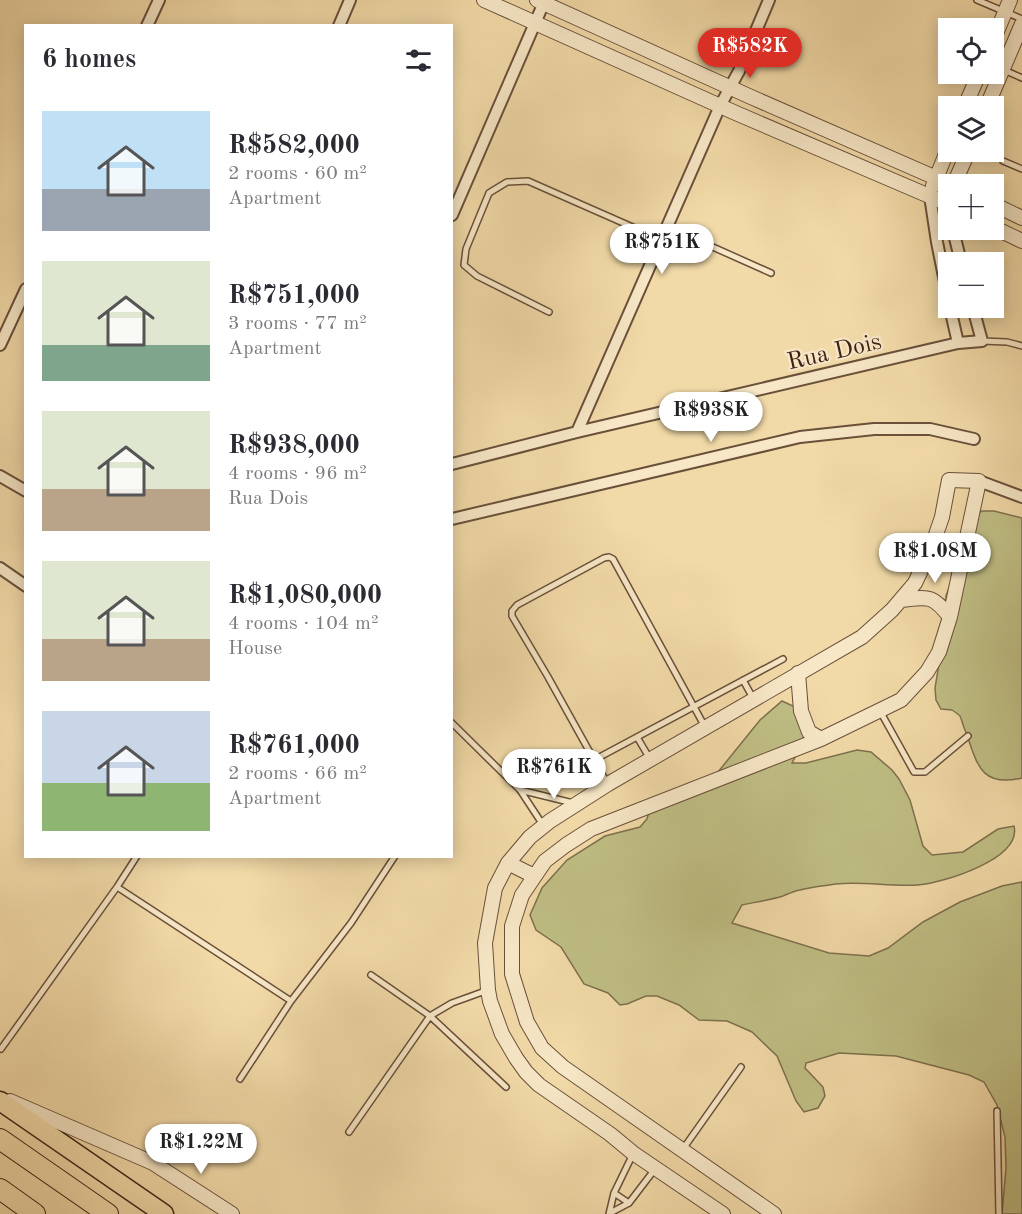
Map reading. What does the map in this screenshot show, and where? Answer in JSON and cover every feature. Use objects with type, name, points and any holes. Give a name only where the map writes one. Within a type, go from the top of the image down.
[{"type":"highway","points":[[0,1098],[164,1214]]},
{"type":"highway","points":[[0,1139],[108,1214]]},
{"type":"highway","points":[[0,1189],[35,1214]]},
{"type":"highway","points":[[0,1206],[13,1214]]},
{"type":"street","points":[[148,24],[159,0]]},
{"type":"street","points":[[340,24],[350,0]]},
{"type":"street","points":[[484,0],[720,106],[938,200]]},
{"type":"street","points":[[577,432],[769,0]]},
{"type":"street","points":[[453,213],[542,1],[730,88],[936,178]]},
{"type":"street","points":[[1004,64],[1022,24]]},
{"type":"street","points":[[970,96],[974,84]]},
{"type":"street","points":[[973,87],[984,96]]},
{"type":"street","points":[[939,252],[930,196],[943,162]]},
{"type":"street","points":[[1004,209],[1022,218]]},
{"type":"street","points":[[1004,232],[1022,241]]},
{"type":"street","points":[[0,345],[24,293]]},
{"type":"street","points":[[952,318],[958,343]]},
{"type":"street","points":[[976,318],[982,341]]},
{"type":"street","name":"Rua Dois","points":[[453,464],[577,432],[958,343],[982,341]]},
{"type":"street","points":[[453,519],[800,437],[874,429],[930,429],[974,439]]},
{"type":"street","points":[[0,476],[24,490]]},
{"type":"street","points":[[723,1214],[539,1085],[516,1058],[502,1034],[488,990],[485,943],[495,888],[508,863],[530,837],[576,804],[862,637],[892,610],[915,584],[942,517],[950,480],[979,481],[1022,497]]},
{"type":"street","points":[[774,1214],[563,1067],[542,1048],[526,1022],[512,974],[512,926],[522,895],[545,861],[591,829],[821,739],[901,700],[927,672],[939,652],[950,616],[979,481]]},
{"type":"street","points":[[0,568],[24,585]]},
{"type":"street","points":[[901,600],[929,598],[939,602],[950,616]]},
{"type":"street","points":[[798,673],[801,711],[809,732],[821,739]]},
{"type":"street","points":[[508,863],[534,876]]},
{"type":"street","points":[[0,1098],[153,1164],[232,1214]]},
{"type":"lane","points":[[977,0],[1007,6],[1022,19]]},
{"type":"lane","points":[[1004,70],[1022,78]]},
{"type":"lane","points":[[1004,161],[1022,170]]},
{"type":"lane","points":[[549,312],[477,276],[464,265],[466,249],[489,193],[507,182],[528,181],[662,240]]},
{"type":"lane","points":[[668,227],[771,273]]},
{"type":"lane","points":[[982,341],[1008,342],[1022,346]]},
{"type":"lane","points":[[608,784],[512,616],[512,611],[518,605],[604,558],[613,559],[705,728]]},
{"type":"lane","points":[[594,760],[783,659]]},
{"type":"lane","points":[[743,680],[754,700]]},
{"type":"lane","points":[[880,711],[914,772],[925,772],[968,736]]},
{"type":"lane","points":[[453,724],[520,790],[544,826]]},
{"type":"lane","points":[[637,737],[651,760]]},
{"type":"lane","points":[[520,790],[576,804]]},
{"type":"lane","points":[[1,1049],[136,858]]},
{"type":"lane","points":[[240,1079],[291,1001],[351,923],[394,858]]},
{"type":"lane","points":[[117,887],[291,1001]]},
{"type":"lane","points":[[371,975],[430,1016],[506,1087]]},
{"type":"lane","points":[[349,1132],[430,1016],[452,1003],[488,990]]},
{"type":"lane","points":[[682,1151],[741,1067]]},
{"type":"lane","points":[[997,1111],[999,1214]]},
{"type":"lane","points":[[610,1213],[614,1193],[633,1153]]},
{"type":"lane","points":[[610,1213],[629,1203],[656,1168]]},
{"type":"lane","points":[[614,1193],[629,1203]]},
{"type":"shaded area","points":[[982,511],[994,511],[1022,518],[1022,778],[1008,780],[988,776],[982,770],[960,716],[952,710],[941,709],[936,700],[935,688],[946,622],[946,596],[973,516]]},
{"type":"shaded area","points":[[782,701],[793,706],[804,734],[801,746],[792,763],[806,763],[857,750],[871,752],[899,779],[910,800],[923,846],[932,855],[963,852],[998,829],[1014,826],[1013,838],[1006,849],[994,859],[945,880],[918,885],[846,883],[804,889],[742,905],[732,923],[829,953],[869,956],[888,948],[923,922],[960,902],[1002,886],[1022,882],[1022,1214],[1002,1214],[1006,1168],[1005,1137],[997,1105],[984,1082],[969,1075],[896,1056],[839,1053],[806,1063],[805,1068],[823,1087],[825,1096],[818,1108],[804,1112],[796,1101],[777,1056],[752,1032],[727,1021],[699,1020],[679,1005],[657,996],[646,996],[620,1005],[608,993],[584,984],[561,947],[536,930],[530,915],[542,888],[567,860],[605,836],[640,827],[647,819],[650,808],[718,772],[760,720]]}]
